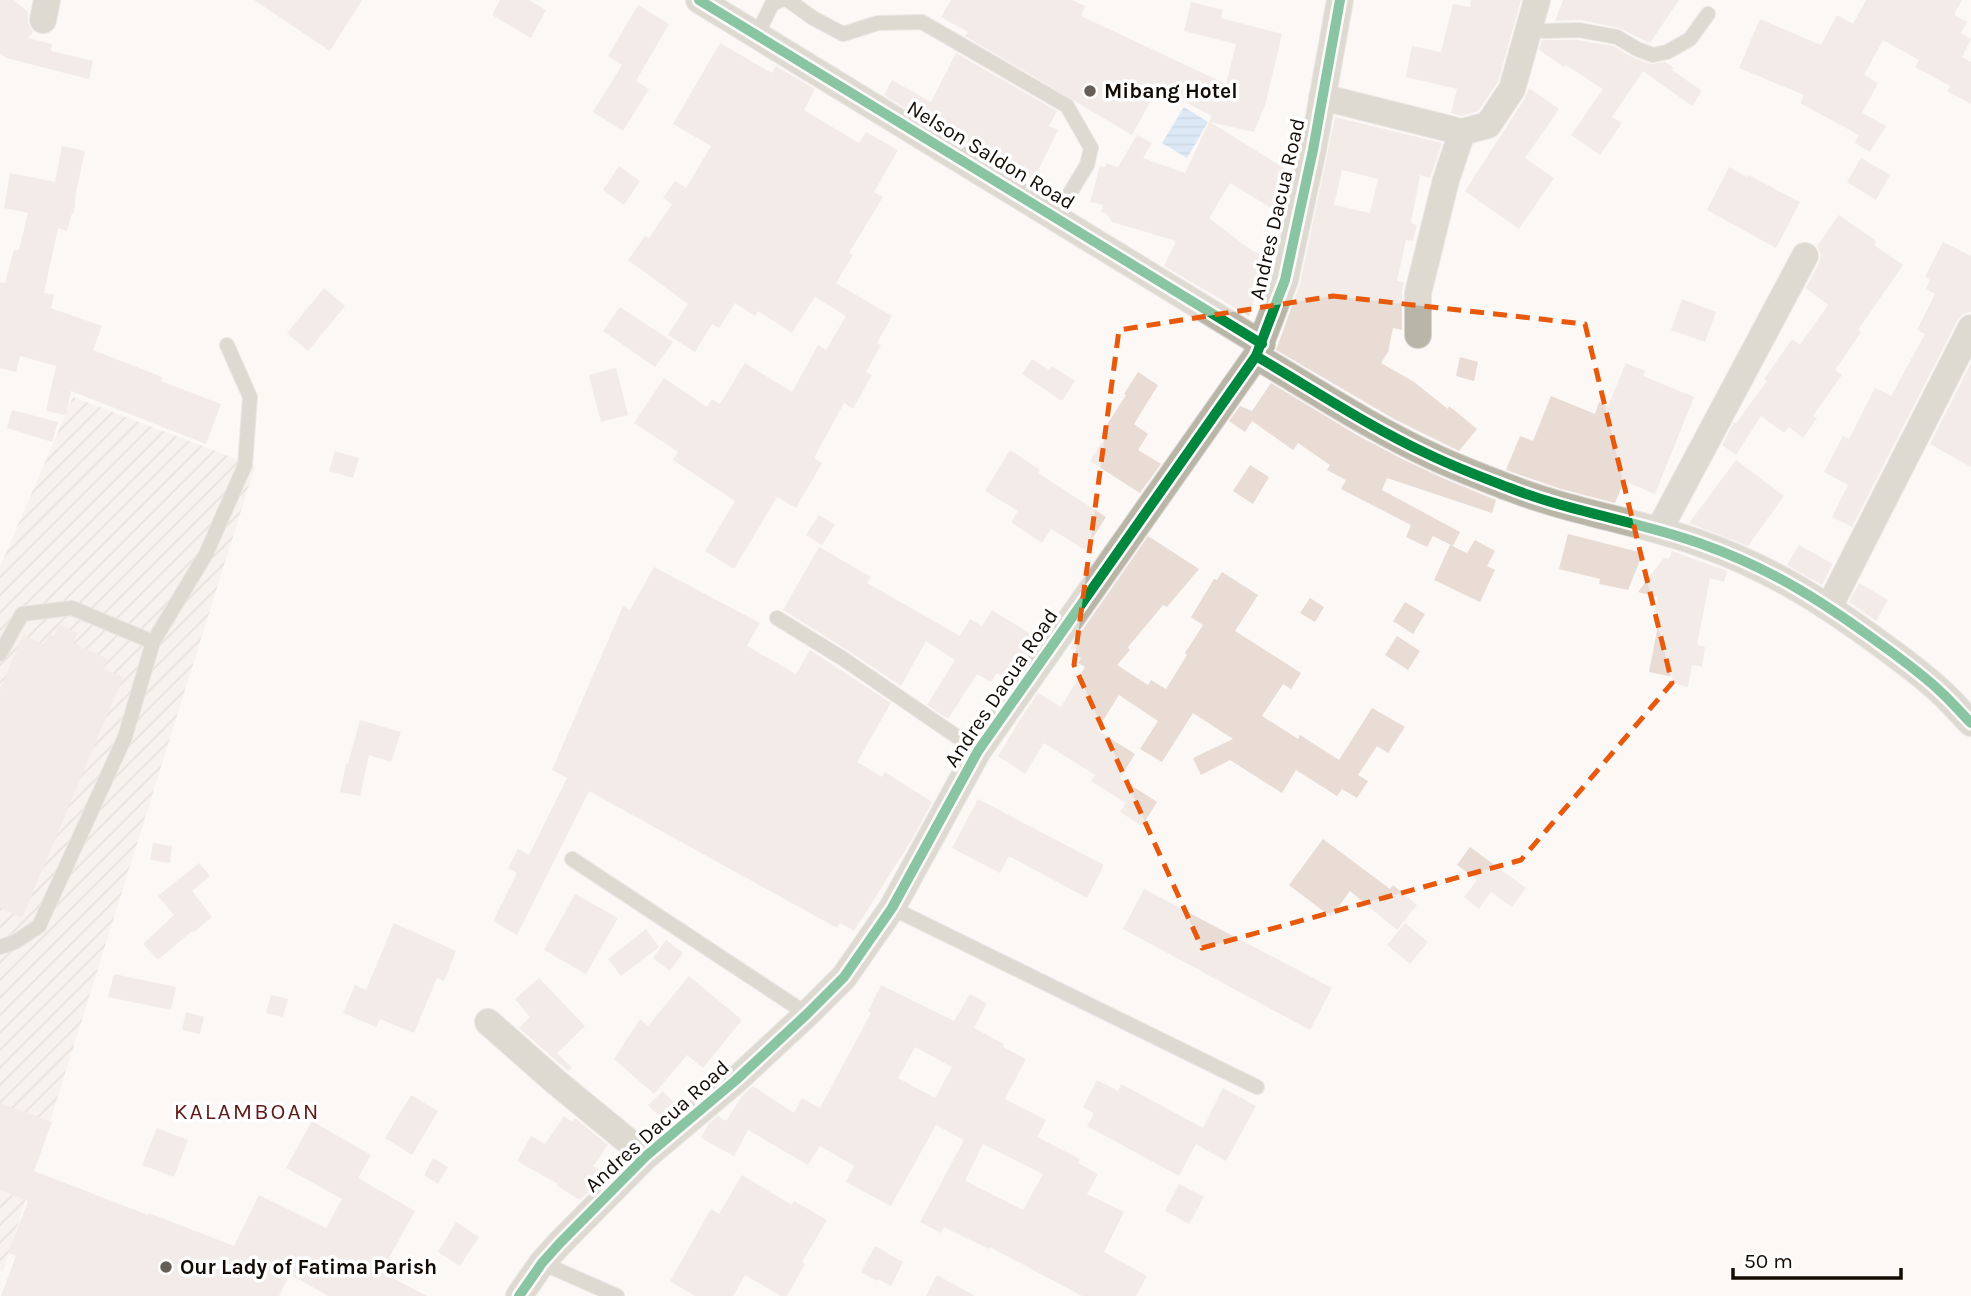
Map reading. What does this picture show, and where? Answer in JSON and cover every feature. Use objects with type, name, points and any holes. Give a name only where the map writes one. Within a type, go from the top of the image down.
[{"type":"street","name":"Nelson Saldon Road","points":[[699,0],[1055,218],[1384,431],[1432,456],[1513,489],[1553,503],[1659,530],[1742,559],[1784,579],[1829,607],[1910,666],[1941,692],[1971,723]]},
{"type":"street","name":"Andres Dacua Road","points":[[519,1296],[560,1242],[646,1156],[736,1080],[845,977],[892,908],[978,751],[1259,350],[1285,280],[1340,0]]},
{"type":"street","points":[[1322,97],[1462,132],[1489,125],[1512,89],[1537,0]]},
{"type":"street","points":[[1418,335],[1418,293],[1446,180],[1462,132]]},
{"type":"street","points":[[1659,530],[1805,256]]},
{"type":"street","points":[[1829,607],[1971,328]]},
{"type":"street","points":[[488,1022],[646,1156]]},
{"type":"lane","points":[[757,35],[772,4],[781,0]]},
{"type":"lane","points":[[788,0],[813,18],[843,34],[878,23],[922,22],[1067,106],[1091,148],[1087,165],[1055,218]]},
{"type":"lane","points":[[1530,28],[1544,31],[1579,30],[1617,37],[1653,55],[1667,52],[1690,39],[1708,14]]},
{"type":"lane","points":[[0,947],[15,942],[39,926],[125,737],[153,642],[206,554],[246,464],[250,397],[227,345]]},
{"type":"lane","points":[[0,654],[22,614],[72,608],[153,642]]},
{"type":"lane","points":[[777,618],[842,658],[978,751]]},
{"type":"lane","points":[[572,859],[807,1014]]},
{"type":"lane","points":[[892,908],[1257,1087]]},
{"type":"lane","points":[[542,1263],[617,1296]]},
{"type":"highlighted area","points":[[1333,296],[1585,324],[1672,683],[1521,860],[1202,948],[1074,665],[1119,330]]},
{"type":"shaded area","points":[[73,397],[255,466],[3,1272],[0,1271],[0,567]]},
{"type":"water","points":[[1184,107],[1208,122],[1187,158],[1162,143]]},
{"type":"building","points":[[0,0],[14,0],[28,12],[28,24],[33,32],[28,38],[52,44],[51,51],[93,61],[89,79],[6,58],[0,53]]},
{"type":"building","points":[[254,0],[362,0],[330,51]]},
{"type":"building","points":[[500,0],[529,0],[546,10],[531,38],[492,15]]},
{"type":"building","points":[[951,0],[1072,0],[1085,6],[1081,16],[1226,84],[1236,44],[1184,31],[1191,2],[1223,10],[1221,18],[1282,34],[1266,102],[1254,132],[1210,122],[1292,173],[1287,197],[1278,212],[1230,183],[1209,218],[1261,255],[1257,265],[1264,267],[1249,316],[1164,266],[1176,241],[1112,222],[1107,214],[1101,212],[1103,205],[1090,202],[1100,166],[1105,167],[1106,163],[1118,167],[1137,135],[1152,143],[1143,158],[1185,173],[1212,116],[1158,88],[1132,135],[965,36],[968,32],[941,17]]},
{"type":"building","points":[[1471,0],[1521,0],[1498,82],[1478,111],[1462,116],[1451,113],[1457,89],[1406,77],[1412,46],[1441,52],[1453,4],[1470,7]]},
{"type":"building","points":[[1563,0],[1679,0],[1650,43],[1619,28],[1580,20],[1555,21]]},
{"type":"building","points":[[1866,0],[1962,0],[1954,15],[1967,22],[1961,33],[1971,39],[1962,57],[1971,62],[1971,104],[1947,91],[1950,86],[1915,67],[1919,60],[1883,40],[1864,75],[1878,83],[1862,113],[1886,126],[1870,152],[1855,143],[1859,135],[1800,103],[1804,95],[1739,68],[1760,19],[1821,45],[1837,15],[1853,24]]},
{"type":"building","points":[[638,5],[669,24],[636,81],[649,89],[623,131],[593,112],[622,65],[608,56]]},
{"type":"building","points":[[1542,40],[1578,40],[1614,46],[1650,64],[1665,62],[1702,91],[1692,106],[1643,71],[1612,117],[1622,123],[1600,155],[1571,135],[1603,89],[1539,50]]},
{"type":"building","points":[[720,43],[772,73],[776,66],[815,89],[804,110],[859,143],[866,132],[898,150],[874,192],[883,197],[849,253],[853,255],[836,283],[892,316],[877,343],[881,345],[866,372],[872,375],[853,409],[844,403],[814,458],[822,463],[796,508],[777,497],[734,569],[705,551],[735,501],[673,460],[678,452],[634,423],[664,378],[707,407],[712,399],[720,404],[745,363],[792,392],[818,345],[826,350],[846,316],[815,297],[792,333],[758,311],[755,316],[735,303],[719,328],[712,324],[695,352],[668,335],[688,304],[628,260],[645,236],[649,238],[672,204],[663,198],[675,181],[686,188],[711,146],[673,124]]},
{"type":"building","points":[[956,53],[1057,111],[1049,126],[1058,130],[1034,179],[969,147],[884,95],[892,80],[931,102]]},
{"type":"building","points":[[1529,88],[1559,109],[1525,158],[1554,178],[1519,229],[1465,191]]},
{"type":"building","points":[[1335,117],[1442,143],[1430,178],[1420,175],[1411,223],[1417,225],[1413,241],[1406,240],[1397,281],[1404,282],[1402,330],[1393,328],[1388,352],[1381,363],[1414,382],[1448,409],[1449,406],[1477,429],[1459,451],[1394,419],[1276,350],[1300,284]],"holes":[[[1342,170],[1378,179],[1370,213],[1334,205]]]},
{"type":"building","points":[[62,146],[85,151],[74,213],[67,231],[58,228],[44,293],[54,295],[51,308],[102,326],[93,350],[162,377],[161,381],[221,404],[206,444],[71,391],[66,415],[46,411],[56,366],[20,356],[16,372],[0,368],[0,282],[5,283],[14,250],[19,250],[28,213],[4,208],[10,173],[55,182]]},
{"type":"building","points":[[1861,158],[1890,175],[1876,200],[1847,182]]},
{"type":"building","points":[[619,166],[640,181],[624,205],[603,190]]},
{"type":"building","points":[[1729,167],[1800,202],[1776,248],[1707,210]]},
{"type":"building","points":[[1839,215],[1876,241],[1874,245],[1903,265],[1858,330],[1861,332],[1835,370],[1842,375],[1813,416],[1817,418],[1803,438],[1789,427],[1784,433],[1761,416],[1736,455],[1722,445],[1734,422],[1736,423],[1767,381],[1764,379],[1792,339],[1800,345],[1828,305],[1806,288],[1819,263],[1821,255],[1817,246]]},
{"type":"building","points":[[1943,242],[1971,256],[1971,312],[1963,314],[1957,321],[1852,527],[1832,517],[1848,485],[1824,472],[1843,436],[1849,439],[1875,388],[1891,396],[1925,334],[1917,330],[1935,294],[1926,289],[1930,280],[1925,277]]},
{"type":"building","points":[[324,288],[345,306],[308,351],[287,333]]},
{"type":"building","points":[[1682,299],[1716,312],[1705,342],[1671,330]]},
{"type":"building","points":[[620,307],[673,342],[655,367],[603,331]]},
{"type":"building","points":[[1460,357],[1478,362],[1474,381],[1456,376]]},
{"type":"building","points":[[1032,359],[1049,370],[1052,366],[1075,381],[1062,401],[1022,374]]},
{"type":"building","points":[[1626,363],[1645,371],[1643,376],[1694,397],[1655,494],[1624,481],[1615,503],[1561,489],[1506,470],[1520,436],[1533,441],[1551,396],[1595,414],[1599,402],[1608,406]]},
{"type":"building","points":[[1971,363],[1971,467],[1930,444]]},
{"type":"building","points":[[616,368],[628,415],[601,422],[589,375]]},
{"type":"building","points":[[1138,372],[1158,385],[1134,424],[1148,434],[1138,450],[1161,464],[1140,493],[1090,461],[1105,437],[1101,434]]},
{"type":"building","points":[[1271,383],[1402,459],[1496,500],[1492,513],[1387,478],[1382,490],[1460,532],[1453,546],[1433,536],[1427,547],[1406,537],[1411,525],[1341,489],[1346,480],[1327,470],[1330,465],[1298,443],[1293,450],[1252,421],[1245,432],[1229,421],[1240,406],[1252,411]]},
{"type":"building","points":[[12,410],[58,422],[52,442],[7,428]]},
{"type":"building","points":[[1010,450],[1040,470],[1038,473],[1106,517],[1085,550],[1051,529],[1042,543],[1011,522],[1018,511],[985,491]]},
{"type":"building","points":[[335,451],[359,458],[353,478],[329,471]]},
{"type":"building","points":[[1736,460],[1784,496],[1748,546],[1689,523]]},
{"type":"building","points":[[1250,465],[1269,477],[1253,504],[1233,491]]},
{"type":"building","points":[[819,515],[835,525],[822,545],[806,535]]},
{"type":"building","points":[[1568,534],[1643,553],[1628,590],[1599,584],[1600,579],[1559,569]]},
{"type":"building","points":[[1148,536],[1199,569],[1167,607],[1163,605],[1128,647],[1130,650],[1117,665],[1148,685],[1151,680],[1166,689],[1203,625],[1191,617],[1214,579],[1217,580],[1222,572],[1258,595],[1235,631],[1301,673],[1291,689],[1283,684],[1262,716],[1298,739],[1300,735],[1339,760],[1372,708],[1405,727],[1388,753],[1377,746],[1358,775],[1368,781],[1357,798],[1342,789],[1337,796],[1296,770],[1282,793],[1230,760],[1201,775],[1193,758],[1233,739],[1193,713],[1162,762],[1140,749],[1158,721],[1119,695],[1097,730],[1135,754],[1120,778],[1157,802],[1142,826],[1120,812],[1126,803],[1091,781],[1095,775],[1044,743],[1025,774],[998,756],[1038,693],[1061,707],[1085,667],[1078,663],[1081,658],[1070,648]]},
{"type":"building","points":[[1475,540],[1495,551],[1487,566],[1495,570],[1480,602],[1434,580],[1450,545],[1467,553]]},
{"type":"building","points":[[1799,545],[1833,564],[1822,585],[1787,565]]},
{"type":"building","points":[[819,547],[871,577],[867,583],[960,636],[970,619],[982,626],[992,610],[1032,635],[1024,647],[1029,650],[1008,681],[997,673],[991,682],[977,674],[948,719],[927,705],[955,660],[926,641],[901,686],[783,610]]},
{"type":"building","points":[[1672,551],[1727,571],[1724,582],[1710,578],[1697,645],[1705,647],[1702,667],[1692,665],[1688,687],[1671,683],[1673,677],[1649,672],[1660,615],[1654,613],[1658,597],[1638,592],[1664,558],[1669,559]]},
{"type":"building","points":[[654,567],[760,623],[747,646],[796,674],[810,650],[891,703],[857,762],[882,777],[885,772],[932,802],[911,841],[854,931],[840,923],[837,928],[589,791],[517,935],[493,921],[517,873],[508,868],[518,849],[529,855],[567,778],[552,770],[623,606],[630,610]]},
{"type":"building","points":[[1859,583],[1888,600],[1876,621],[1849,602]]},
{"type":"building","points":[[1310,598],[1324,607],[1315,622],[1300,613]]},
{"type":"building","points":[[1405,602],[1425,614],[1413,634],[1393,621]]},
{"type":"building","points":[[59,625],[78,633],[73,643],[108,659],[103,669],[123,677],[22,918],[0,908],[0,690],[23,635],[44,644],[49,634],[54,636]]},
{"type":"building","points":[[1397,636],[1420,651],[1408,670],[1385,655]]},
{"type":"building","points":[[360,720],[401,732],[391,762],[369,755],[360,796],[340,792]]},
{"type":"building","points":[[978,799],[1104,865],[1087,898],[1009,856],[1000,873],[952,848]]},
{"type":"building","points":[[1323,839],[1390,889],[1393,885],[1417,905],[1397,930],[1350,891],[1331,917],[1289,885]]},
{"type":"building","points":[[153,843],[172,846],[170,863],[150,860]]},
{"type":"building","points":[[1470,847],[1526,888],[1512,907],[1491,892],[1479,909],[1464,897],[1477,880],[1457,865]]},
{"type":"building","points":[[199,863],[210,876],[192,891],[212,917],[158,960],[143,944],[174,915],[158,896]]},
{"type":"building","points":[[1144,889],[1332,988],[1310,1030],[1123,929]]},
{"type":"building","points":[[575,894],[618,918],[586,974],[544,950]]},
{"type":"building","points":[[394,923],[456,951],[444,981],[437,978],[414,1033],[380,1019],[376,1027],[343,1013],[355,985],[366,990]]},
{"type":"building","points":[[1405,923],[1428,942],[1410,964],[1387,945]]},
{"type":"building","points":[[646,929],[659,947],[621,976],[608,959]]},
{"type":"building","points":[[666,940],[683,953],[670,971],[653,958]]},
{"type":"building","points":[[114,974],[176,987],[171,1010],[108,997]]},
{"type":"building","points":[[689,976],[742,1020],[703,1068],[687,1055],[654,1094],[614,1059],[640,1019],[648,1026]]},
{"type":"building","points":[[539,978],[585,1026],[557,1053],[572,1068],[568,1071],[519,1028],[530,1017],[515,999]]},
{"type":"building","points":[[881,985],[954,1021],[970,994],[987,1003],[974,1028],[1026,1059],[1005,1099],[1046,1120],[1037,1137],[1080,1159],[1078,1163],[1098,1174],[1087,1194],[1124,1212],[1104,1252],[1147,1276],[1136,1296],[1082,1296],[990,1247],[989,1249],[944,1227],[941,1233],[920,1222],[964,1140],[936,1125],[891,1206],[846,1182],[854,1166],[820,1146],[808,1165],[748,1130],[734,1156],[701,1138],[709,1123],[718,1116],[726,1121],[742,1096],[753,1086],[794,1113],[802,1098],[820,1108],[871,1013],[868,1011]],"holes":[[[915,1047],[952,1067],[935,1098],[898,1078]],[[983,1144],[1043,1174],[1023,1210],[965,1181]]]},
{"type":"building","points":[[271,995],[288,999],[283,1017],[266,1013]]},
{"type":"building","points":[[186,1012],[204,1017],[200,1034],[182,1030]]},
{"type":"building","points":[[1097,1080],[1118,1091],[1121,1084],[1203,1128],[1223,1088],[1256,1106],[1226,1161],[1196,1144],[1179,1176],[1087,1126],[1094,1113],[1083,1107]]},
{"type":"building","points":[[663,1091],[676,1105],[662,1119],[648,1105]]},
{"type":"building","points":[[411,1095],[438,1111],[412,1155],[385,1138]]},
{"type":"building","points":[[0,1103],[52,1122],[34,1171],[234,1246],[259,1195],[326,1228],[342,1199],[286,1168],[312,1121],[371,1155],[358,1178],[415,1211],[381,1272],[427,1296],[328,1296],[290,1274],[279,1296],[1,1296],[16,1256],[8,1253],[28,1201],[0,1190]]},
{"type":"building","points":[[564,1116],[572,1122],[575,1118],[608,1145],[593,1166],[603,1172],[596,1185],[580,1200],[517,1161],[531,1136],[545,1144]]},
{"type":"building","points":[[157,1128],[188,1140],[174,1177],[142,1165]]},
{"type":"building","points":[[433,1158],[448,1167],[438,1184],[424,1175]]},
{"type":"building","points":[[742,1175],[792,1205],[794,1201],[827,1220],[802,1262],[805,1264],[787,1296],[781,1296],[745,1275],[733,1296],[695,1296],[670,1281],[711,1209],[719,1214]]},
{"type":"building","points":[[1179,1184],[1204,1197],[1189,1224],[1165,1211]]},
{"type":"building","points":[[456,1222],[479,1237],[460,1266],[438,1252]]},
{"type":"building","points":[[875,1246],[903,1262],[891,1286],[861,1272]]},
{"type":"building","points":[[937,1275],[975,1296],[926,1296]]},
{"type":"cycle path","points":[[699,0],[1262,344]]},
{"type":"cycle path","points":[[519,1296],[560,1243],[646,1156],[736,1080],[844,977],[892,908],[978,751],[1256,356],[1285,280],[1313,150],[1340,0]]},
{"type":"cycle path","points":[[1256,356],[1387,433],[1451,465],[1533,496],[1699,543],[1769,573],[1832,610],[1900,658],[1933,685],[1971,723]]},
{"type":"place","name":"Mibang Hotel","points":[[1090,91]]},
{"type":"place","name":"Our Lady of Fatima Parish","points":[[166,1267]]},
{"type":"district","name":"KALAMBOAN","points":[[247,1111]]}]
